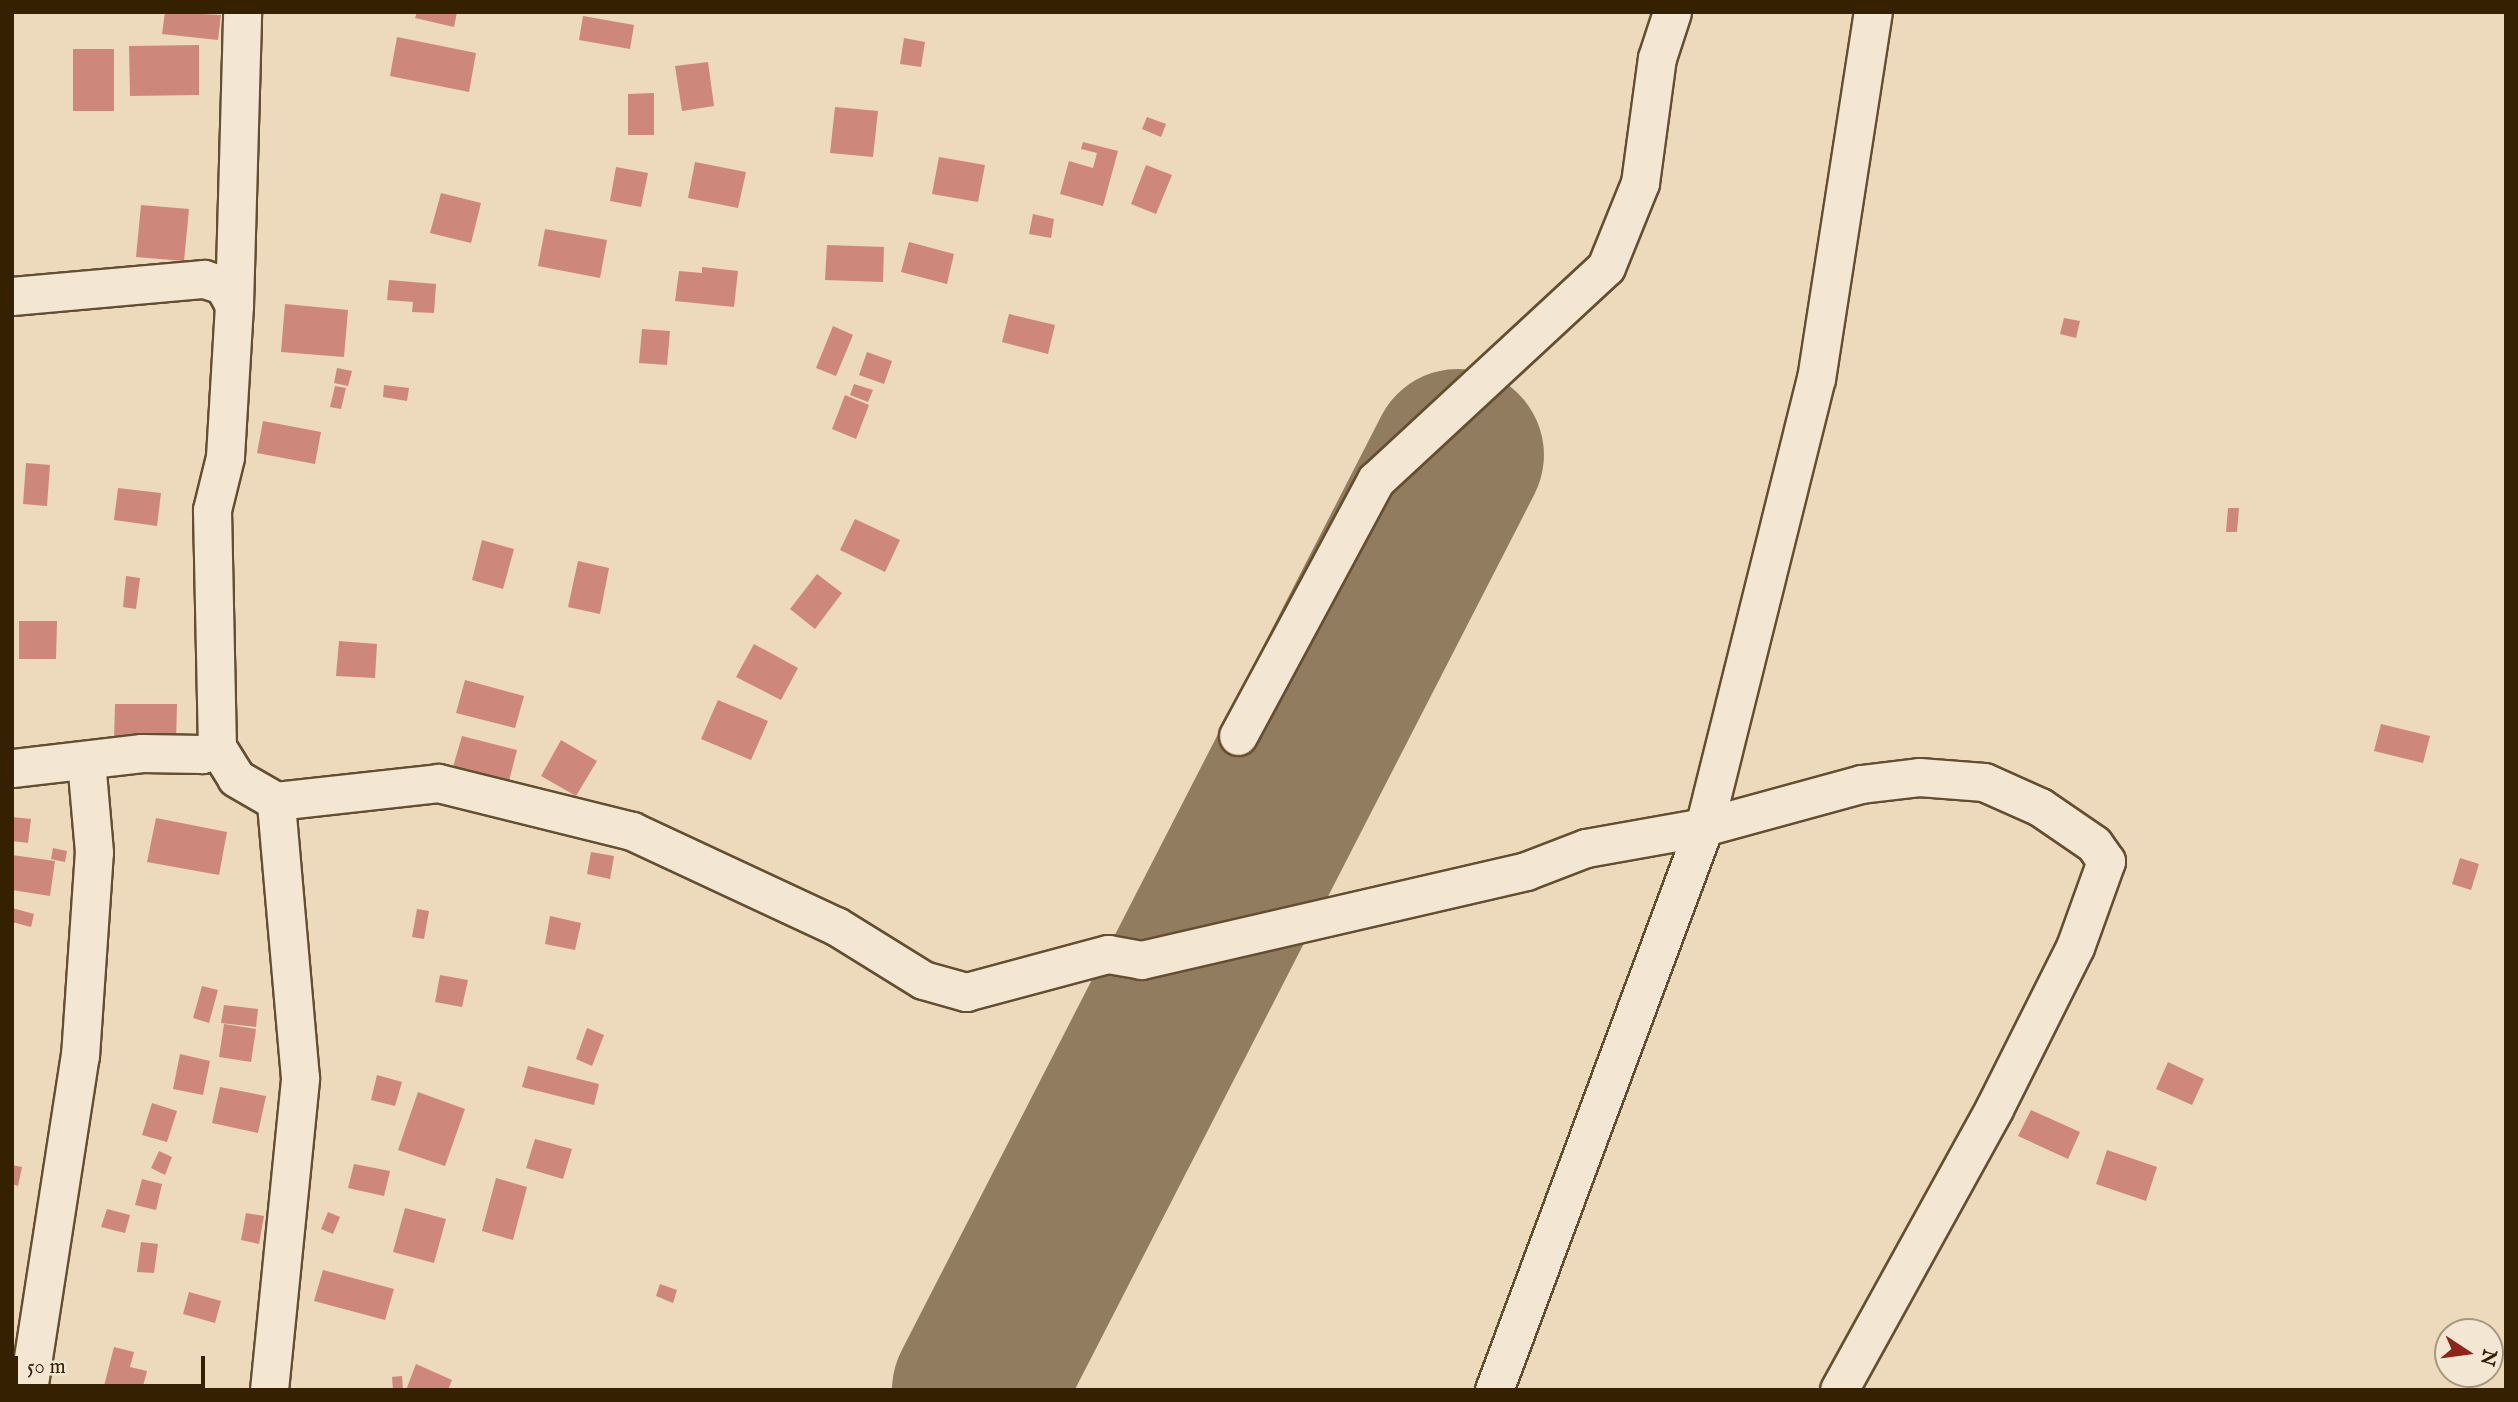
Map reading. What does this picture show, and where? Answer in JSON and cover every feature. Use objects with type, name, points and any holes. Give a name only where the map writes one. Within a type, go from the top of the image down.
[{"type":"street","points":[[242,12],[234,304],[225,457],[212,510],[217,747],[236,778],[276,801],[438,783],[632,831],[836,926],[923,980],[966,992],[1108,954],[1141,960],[1526,871],[1586,848],[1704,827],[1861,784],[1919,777],[1984,782],[2040,807],[2094,844],[2106,861],[2075,947],[1994,1109],[1839,1390]]},
{"type":"street","points":[[1238,736],[1376,480],[1606,267],[1640,183],[1657,58],[1672,12]]},
{"type":"street","points":[[1494,1390],[1704,827],[1816,379],[1873,12]]},
{"type":"street","points":[[12,296],[204,279],[223,285],[234,304]]},
{"type":"street","points":[[12,768],[86,760],[202,754],[217,747]]},
{"type":"street","points":[[28,1390],[80,1056],[94,852],[86,760]]},
{"type":"street","points":[[269,1390],[300,1078],[276,801]]},
{"type":"building","points":[[165,12],[221,15],[218,40],[162,34]]},
{"type":"building","points":[[417,12],[457,12],[454,27],[415,18]]},
{"type":"building","points":[[583,16],[634,25],[630,49],[579,40]]},
{"type":"building","points":[[397,37],[476,53],[469,92],[390,76]]},
{"type":"building","points":[[904,38],[925,42],[921,67],[900,64]]},
{"type":"building","points":[[199,45],[199,95],[130,96],[129,46]]},
{"type":"building","points":[[73,49],[114,49],[114,111],[73,111]]},
{"type":"building","points":[[708,62],[714,106],[682,111],[675,66]]},
{"type":"building","points":[[654,93],[654,135],[628,135],[628,94]]},
{"type":"building","points":[[835,107],[878,111],[873,157],[830,153]]},
{"type":"building","points":[[1147,117],[1166,124],[1161,137],[1142,129]]},
{"type":"building","points":[[1083,142],[1118,151],[1103,206],[1060,194],[1069,161],[1093,168],[1097,153],[1081,149]]},
{"type":"building","points":[[939,157],[985,165],[978,202],[932,194]]},
{"type":"building","points":[[695,162],[746,172],[738,208],[688,198]]},
{"type":"building","points":[[1146,165],[1172,175],[1156,214],[1131,204]]},
{"type":"building","points":[[616,167],[648,173],[641,207],[610,201]]},
{"type":"building","points":[[441,193],[481,203],[471,243],[430,233]]},
{"type":"building","points":[[141,205],[189,209],[184,261],[136,257]]},
{"type":"building","points":[[1033,214],[1054,219],[1051,238],[1029,234]]},
{"type":"building","points":[[545,229],[607,240],[600,278],[538,266]]},
{"type":"building","points":[[909,242],[954,254],[947,284],[901,272]]},
{"type":"building","points":[[827,245],[884,247],[883,282],[825,280]]},
{"type":"building","points":[[702,267],[738,271],[734,307],[675,301],[679,271],[702,273]]},
{"type":"building","points":[[389,280],[436,284],[434,313],[412,312],[413,302],[387,300]]},
{"type":"building","points":[[285,304],[348,310],[344,357],[281,352]]},
{"type":"building","points":[[1009,314],[1055,325],[1048,354],[1002,342]]},
{"type":"building","points":[[2064,318],[2080,321],[2076,338],[2060,334]]},
{"type":"building","points":[[833,326],[853,335],[836,376],[816,368]]},
{"type":"building","points":[[642,329],[670,331],[667,365],[639,363]]},
{"type":"building","points":[[867,352],[892,361],[884,384],[859,375]]},
{"type":"building","points":[[337,368],[352,371],[348,386],[334,383]]},
{"type":"building","points":[[854,384],[873,390],[868,402],[850,395]]},
{"type":"building","points":[[384,385],[409,388],[407,401],[383,397]]},
{"type":"building","points":[[335,386],[346,388],[341,409],[330,407]]},
{"type":"building","points":[[845,395],[869,405],[856,439],[832,429]]},
{"type":"building","points":[[263,421],[321,432],[315,464],[257,453]]},
{"type":"building","points":[[26,463],[50,465],[47,506],[23,504]]},
{"type":"building","points":[[118,488],[161,493],[157,526],[114,520]]},
{"type":"building","points":[[2228,508],[2239,508],[2237,532],[2226,532]]},
{"type":"building","points":[[855,519],[900,540],[885,572],[840,550]]},
{"type":"building","points":[[482,540],[514,549],[503,589],[472,580]]},
{"type":"building","points":[[578,561],[609,568],[600,614],[568,607]]},
{"type":"building","points":[[817,574],[842,593],[815,629],[790,609]]},
{"type":"building","points":[[126,576],[140,578],[136,609],[123,607]]},
{"type":"building","points":[[19,621],[57,621],[56,659],[19,659]]},
{"type":"building","points":[[339,641],[377,644],[375,678],[336,676]]},
{"type":"building","points":[[754,644],[798,668],[781,700],[736,677]]},
{"type":"building","points":[[465,680],[524,696],[515,728],[456,713]]},
{"type":"building","points":[[718,700],[768,721],[751,760],[701,739]]},
{"type":"building","points":[[115,704],[177,704],[176,742],[114,741]]},
{"type":"building","points":[[2381,724],[2430,736],[2423,763],[2374,751]]},
{"type":"building","points":[[462,736],[517,750],[509,781],[453,767]]},
{"type":"building","points":[[561,740],[597,761],[576,796],[541,776]]},
{"type":"building","points":[[12,817],[31,819],[28,843],[12,841]]},
{"type":"building","points":[[156,818],[227,832],[219,875],[147,862]]},
{"type":"building","points":[[53,848],[67,851],[65,862],[51,859]]},
{"type":"building","points":[[591,852],[614,856],[610,879],[587,874]]},
{"type":"building","points":[[12,855],[55,861],[50,896],[12,890]]},
{"type":"building","points":[[2460,858],[2479,864],[2471,890],[2452,884]]},
{"type":"building","points":[[12,908],[34,914],[31,927],[12,922]]},
{"type":"building","points":[[417,909],[429,911],[424,939],[412,937]]},
{"type":"building","points":[[550,916],[581,923],[575,950],[545,944]]},
{"type":"building","points":[[440,975],[468,980],[462,1007],[435,1002]]},
{"type":"building","points":[[202,986],[218,990],[209,1023],[193,1018]]},
{"type":"building","points":[[224,1005],[258,1009],[256,1027],[221,1023]]},
{"type":"building","points":[[224,1024],[256,1029],[251,1062],[219,1057]]},
{"type":"building","points":[[587,1028],[604,1035],[592,1066],[576,1059]]},
{"type":"building","points":[[180,1054],[210,1061],[203,1095],[173,1089]]},
{"type":"building","points":[[2168,1062],[2204,1079],[2192,1105],[2156,1089]]},
{"type":"building","points":[[528,1066],[599,1084],[594,1105],[522,1087]]},
{"type":"building","points":[[377,1075],[402,1082],[395,1106],[371,1100]]},
{"type":"building","points":[[220,1087],[266,1096],[258,1133],[212,1123]]},
{"type":"building","points":[[418,1092],[465,1109],[445,1166],[398,1150]]},
{"type":"building","points":[[152,1103],[177,1111],[167,1142],[142,1135]]},
{"type":"building","points":[[2031,1110],[2080,1132],[2068,1159],[2018,1136]]},
{"type":"building","points":[[535,1139],[572,1149],[563,1179],[526,1168]]},
{"type":"building","points":[[2107,1150],[2157,1167],[2146,1201],[2096,1184]]},
{"type":"building","points":[[159,1151],[172,1157],[165,1175],[151,1168]]},
{"type":"building","points":[[354,1164],[390,1171],[384,1196],[348,1188]]},
{"type":"building","points":[[12,1165],[22,1167],[18,1186],[12,1184]]},
{"type":"building","points":[[496,1178],[527,1187],[513,1240],[482,1231]]},
{"type":"building","points":[[142,1179],[162,1184],[156,1210],[135,1205]]},
{"type":"building","points":[[405,1208],[446,1219],[434,1263],[393,1252]]},
{"type":"building","points":[[107,1209],[130,1215],[125,1233],[101,1227]]},
{"type":"building","points":[[328,1212],[340,1217],[333,1234],[321,1229]]},
{"type":"building","points":[[246,1213],[264,1216],[259,1244],[241,1240]]},
{"type":"building","points":[[141,1242],[158,1244],[154,1273],[137,1272]]},
{"type":"building","points":[[323,1270],[394,1289],[385,1320],[314,1301]]},
{"type":"building","points":[[660,1284],[677,1290],[673,1303],[656,1296]]},
{"type":"building","points":[[189,1292],[221,1301],[215,1323],[183,1314]]},
{"type":"building","points":[[114,1347],[134,1352],[130,1367],[147,1371],[142,1390],[104,1386]]},
{"type":"building","points":[[416,1364],[452,1380],[448,1390],[406,1390]]},
{"type":"building","points":[[402,1376],[403,1390],[393,1390],[392,1377]]},
{"type":"runway","points":[[978,1390],[1458,455]]}]
